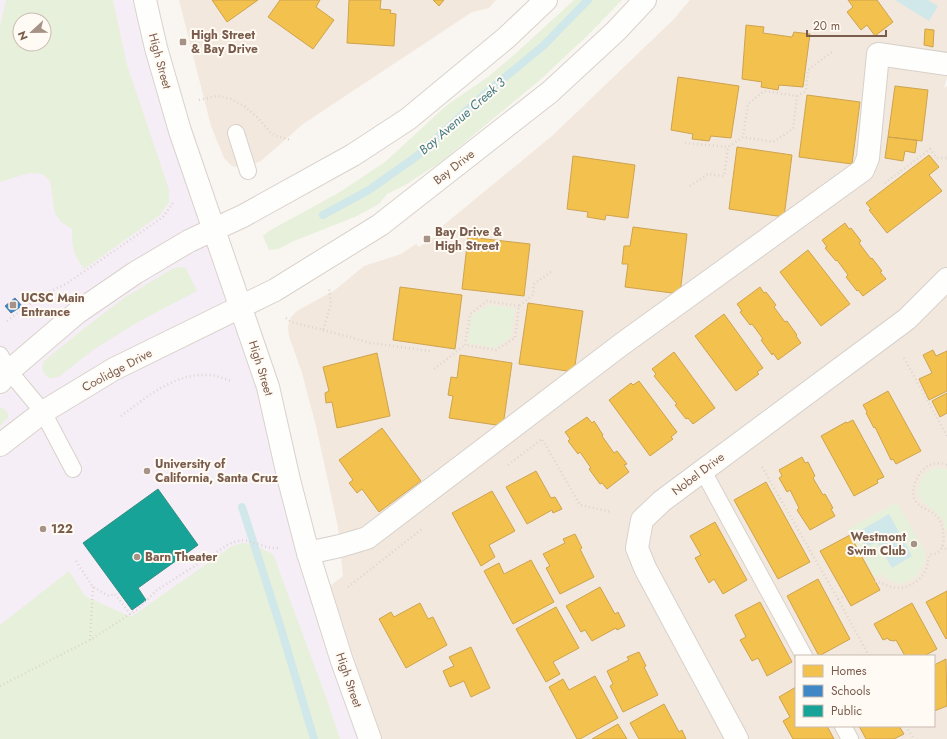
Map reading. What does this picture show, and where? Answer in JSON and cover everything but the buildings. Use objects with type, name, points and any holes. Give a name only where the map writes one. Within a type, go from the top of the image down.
[{"type":"main road","name":"High Street","points":[[145,0],[151,29],[180,131],[242,307],[268,387],[289,480],[308,553],[342,661],[370,739]]},
{"type":"main road","points":[[3,369],[78,312],[135,273],[189,241],[243,216],[346,159],[408,119],[506,38],[546,0]]},
{"type":"main road","name":"Bay Drive","points":[[242,307],[275,290],[380,225],[550,92],[616,32],[645,0]]},
{"type":"main road","points":[[308,553],[340,546],[366,538],[622,344],[862,170],[868,158],[878,54],[947,64]]},
{"type":"main road","name":"Nobel Drive","points":[[737,739],[645,568],[637,548],[642,520],[662,501],[907,319],[947,279]]},
{"type":"main road","name":"Coolidge Drive","points":[[0,445],[43,412],[114,370],[242,307]]},
{"type":"lane","points":[[236,133],[248,171]]},
{"type":"lane","points":[[3,369],[43,412],[73,469]]},
{"type":"lane","points":[[703,471],[803,655]]},
{"type":"lane","points":[[844,727],[850,739]]},
{"type":"path","points":[[743,137],[748,104],[764,91],[797,96],[806,90],[808,70],[833,51]]},
{"type":"path","points":[[685,143],[728,147],[743,137],[773,142],[793,129],[797,96]]},
{"type":"path","points":[[690,186],[708,174],[724,176],[728,147]]},
{"type":"path","points":[[882,185],[930,149],[937,158],[947,158]]},
{"type":"path","points":[[7,321],[42,295],[66,284],[163,217],[173,203]]},
{"type":"path","points":[[465,345],[496,350],[515,338],[519,306],[533,295],[534,284],[552,271]]},
{"type":"path","points":[[323,330],[331,304],[329,289]]},
{"type":"path","points":[[434,370],[465,345],[470,314],[486,301],[519,306]]},
{"type":"path","points":[[286,318],[291,322],[371,343],[430,351]]},
{"type":"path","points":[[904,358],[947,436]]},
{"type":"path","points":[[121,416],[151,394],[172,382],[193,376],[209,375],[232,381]]},
{"type":"path","points":[[505,466],[542,439],[580,505],[612,512]]},
{"type":"path","points":[[875,581],[901,588],[912,584],[918,581],[927,567],[930,554],[936,554],[941,550],[943,534],[940,521],[934,513],[918,504],[913,492],[917,477],[924,469],[934,464],[940,463],[947,465]]},
{"type":"path","points":[[762,467],[868,655]]},
{"type":"path","points":[[348,588],[426,527]]},
{"type":"path","points":[[0,686],[90,640],[138,609],[157,590],[194,565],[237,540],[243,540],[271,548],[278,548]]},
{"type":"path","points":[[942,546],[947,550]]},
{"type":"path","points":[[76,561],[93,587],[109,596],[115,594],[130,614]]},
{"type":"path","points":[[90,640],[93,587]]},
{"type":"path","points":[[838,599],[845,596]]},
{"type":"path","points":[[907,727],[914,739]]},
{"type":"shaded area","name":"University of California, Santa Cruz","points":[[0,0],[131,0],[192,136],[257,356],[368,702],[378,739],[0,739]]},
{"type":"shaded area","points":[[179,0],[496,0],[489,8],[472,12],[303,124],[261,161],[243,168],[232,166],[224,158],[211,126]]},
{"type":"shaded area","points":[[690,0],[947,0],[947,77],[944,88],[947,86],[947,739],[378,739],[368,702],[330,586],[343,576],[338,527],[316,426],[302,373],[289,336],[288,326],[291,317],[297,311],[335,290],[364,266],[401,254],[416,244],[419,247],[436,236],[434,233],[552,136],[673,20]]},
{"type":"green space","points":[[6,0],[113,0],[127,65],[169,189],[169,202],[160,215],[84,269],[77,259],[74,250],[72,229],[61,222],[55,214],[50,181],[42,174],[29,173],[0,182],[0,26]]},
{"type":"green space","points":[[574,0],[622,0],[588,35],[540,80],[441,162],[405,185],[387,194],[379,204],[357,216],[294,241],[278,249],[269,250],[263,236],[269,231],[340,192],[385,162],[447,105],[488,77]]},
{"type":"green space","points":[[180,267],[186,268],[197,291],[138,322],[93,350],[60,376],[49,378],[45,374],[42,368],[44,361],[86,327],[124,298],[172,269]]},
{"type":"green space","points":[[490,305],[515,308],[511,337],[495,348],[468,343],[472,315]]},
{"type":"green space","points":[[2,407],[8,413],[8,418],[0,426],[0,408]]},
{"type":"green space","points":[[934,468],[947,469],[947,533],[943,520],[923,502],[918,492],[918,487],[922,478]]},
{"type":"green space","name":"Westmont Swim Club","points":[[897,502],[924,550],[924,564],[916,576],[907,582],[898,583],[891,581],[881,574],[875,577],[848,529]],"holes":[[[877,541],[912,556],[892,568]]]},
{"type":"green space","points":[[242,543],[251,544],[273,554],[340,739],[0,739],[0,625],[69,571],[85,596],[131,617],[232,546]]},
{"type":"water","points":[[895,0],[928,0],[938,6],[929,21]]},
{"type":"water","points":[[889,514],[912,556],[892,568],[877,542],[866,547],[858,532]]},
{"type":"waterway","name":"Bay Avenue Creek 3","points":[[323,215],[369,190],[417,156],[486,93],[543,46],[588,0]]},
{"type":"waterway","points":[[242,507],[279,622],[314,739]]},
{"type":"place","name":"High Street & Bay Drive","points":[[183,42]]},
{"type":"place","name":"Bay Drive & High Street","points":[[427,239]]},
{"type":"place","name":"UCSC Main Entrance","points":[[13,305]]},
{"type":"place","name":"University of California, Santa Cruz","points":[[147,471]]},
{"type":"place","name":"122","points":[[43,529]]},
{"type":"place","name":"Westmont Swim Club","points":[[914,544]]},
{"type":"place","name":"Barn Theater","points":[[137,557]]}]
